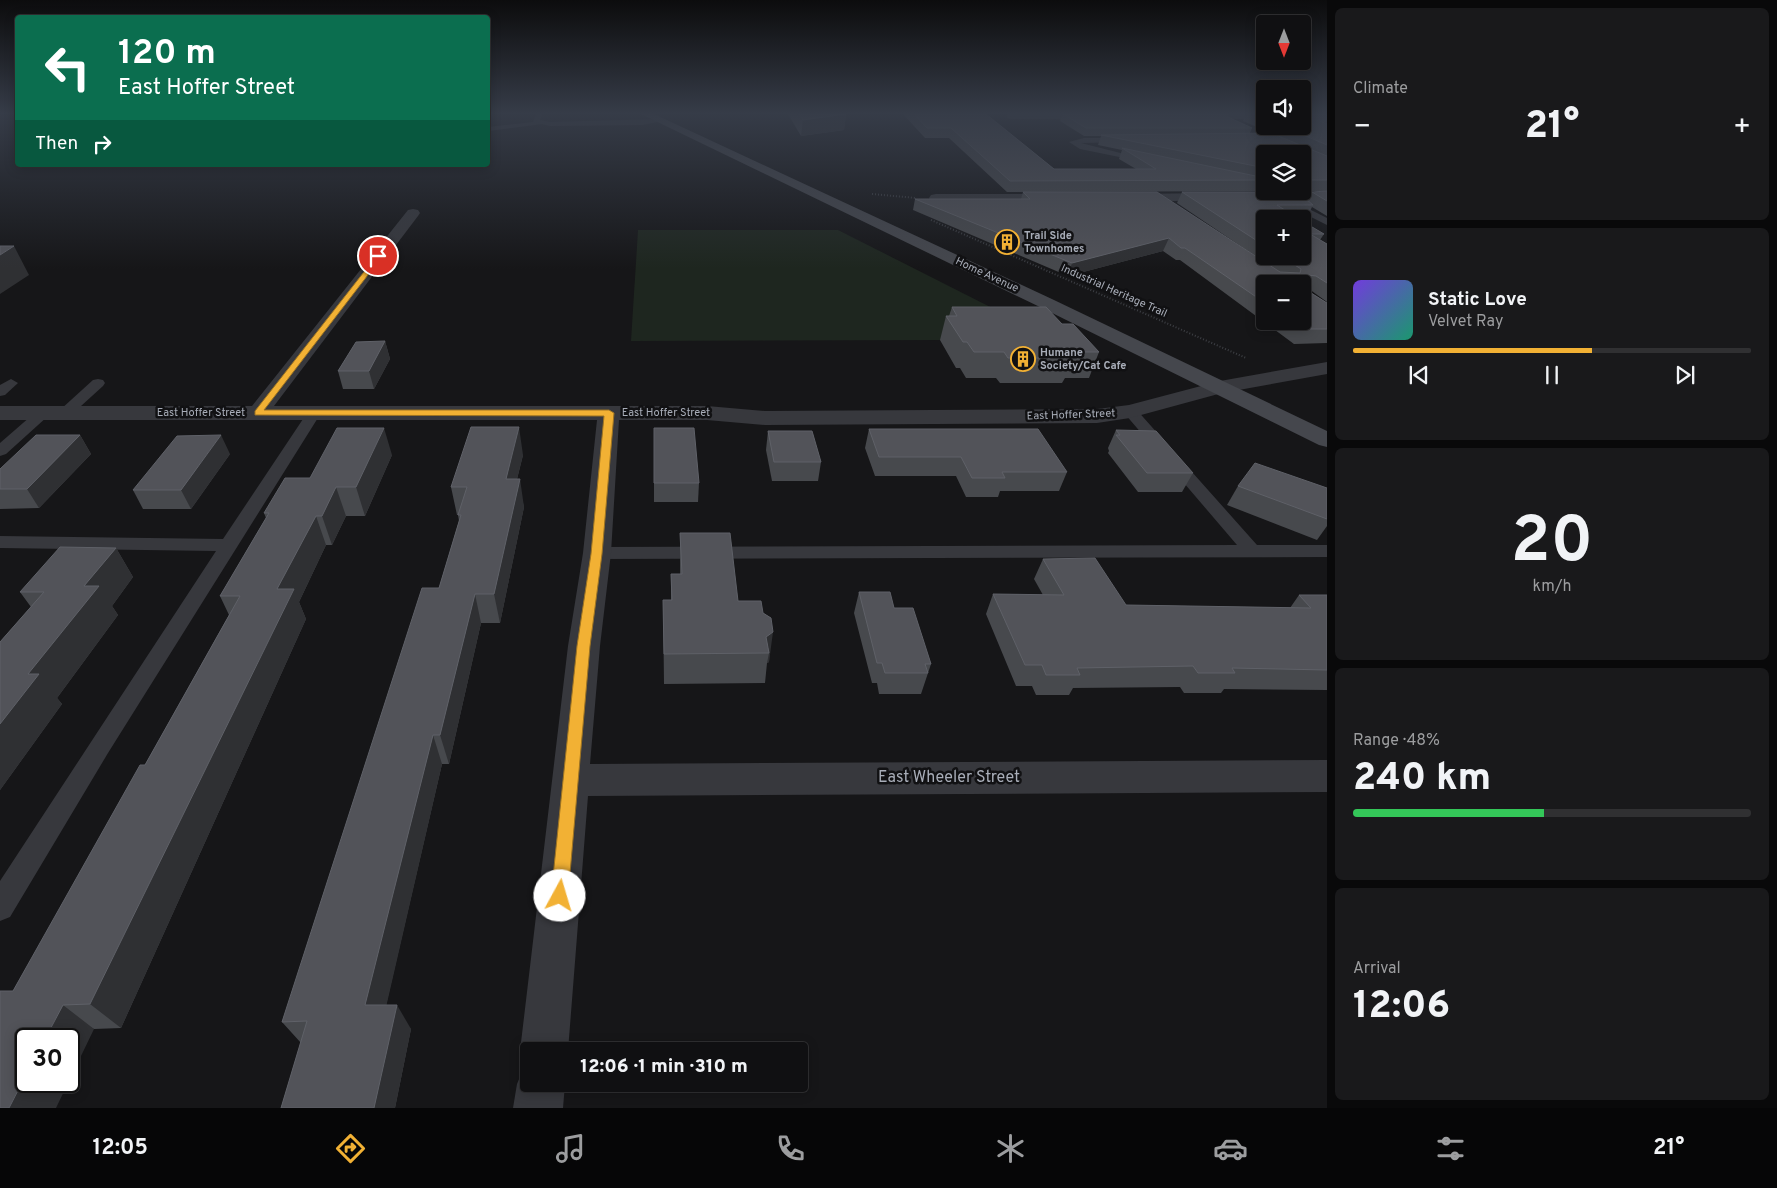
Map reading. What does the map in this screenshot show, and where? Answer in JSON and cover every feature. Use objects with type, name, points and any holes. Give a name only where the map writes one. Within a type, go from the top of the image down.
[{"type":"main road","name":"Home Avenue","points":[[755,166],[1220,387],[1327,440]]},
{"type":"street","points":[[1311,198],[1327,197]]},
{"type":"street","points":[[936,198],[1072,198]]},
{"type":"street","points":[[1119,198],[1225,198]]},
{"type":"street","points":[[1157,198],[1181,214]]},
{"type":"street","points":[[258,413],[413,212]]},
{"type":"street","name":"East Hoffer Street","points":[[0,413],[707,413],[775,418],[1097,416],[1130,411],[1220,387],[1327,368]]},
{"type":"street","points":[[545,1042],[584,646],[597,554],[609,413]]},
{"type":"street","name":"East Wheeler Street","points":[[571,780],[1327,776]]},
{"type":"street","points":[[538,1108],[540,1092]]},
{"type":"lane","points":[[1297,200],[1308,212],[1327,222]]},
{"type":"lane","points":[[65,413],[98,383]]},
{"type":"lane","points":[[1130,411],[1251,550]]},
{"type":"lane","points":[[0,451],[42,413]]},
{"type":"lane","points":[[0,906],[227,545],[314,413]]},
{"type":"lane","points":[[0,542],[227,545]]},
{"type":"lane","points":[[597,554],[1327,551]]},
{"type":"path","points":[[886,200],[872,194],[901,198],[936,198]]},
{"type":"path","name":"Industrial Heritage Trail","points":[[930,220],[1287,375]]},
{"type":"shaded area","points":[[638,230],[838,230],[1038,331],[951,340],[631,341]]},
{"type":"building","points":[[993,166],[1050,166],[1054,169],[1156,169],[1151,166],[1206,166],[1256,176],[1256,180],[1010,181]]},
{"type":"building","points":[[1311,166],[1327,166],[1327,180],[1311,180]]},
{"type":"building","points":[[1327,191],[1327,201],[1312,192]]},
{"type":"building","points":[[1023,192],[1157,192],[1256,256],[1256,265],[1269,265],[1280,272],[1300,273],[1301,269],[1295,265],[1311,265],[1311,235],[1327,244],[1327,283],[1311,275],[1256,275],[1256,297],[1185,248],[1181,248],[1169,238],[1072,263],[915,199],[1030,199]]},
{"type":"building","points":[[1182,192],[1256,192],[1256,200],[1307,200],[1313,205],[1277,205],[1285,210],[1256,210],[1256,240]]},
{"type":"building","points":[[1311,226],[1324,234],[1311,234]]},
{"type":"building","points":[[0,246],[14,246],[0,255]]},
{"type":"building","points":[[1311,293],[1327,303],[1327,329],[1311,329]]},
{"type":"building","points":[[952,307],[1046,307],[1062,324],[1073,324],[1099,352],[1067,352],[1072,358],[1008,358],[1004,352],[974,352],[967,342],[963,342],[946,316],[957,316]]},
{"type":"building","points":[[385,341],[369,371],[338,371],[356,342]]},
{"type":"building","points":[[471,427],[519,427],[506,479],[520,479],[494,594],[475,594],[440,735],[433,735],[365,1005],[397,1005],[374,1108],[281,1108],[307,1021],[282,1022],[422,588],[439,588],[461,515],[458,515],[467,487],[451,487]]},
{"type":"building","points":[[337,428],[384,428],[356,487],[336,487],[322,516],[316,516],[277,589],[294,589],[90,1004],[63,1005],[51,1028],[15,1028],[15,1093],[17,1093],[9,1108],[0,1108],[0,991],[13,991],[140,765],[145,765],[240,596],[220,596],[269,513],[264,513],[285,478],[310,478]]},
{"type":"building","points":[[654,428],[694,428],[699,483],[654,483]]},
{"type":"building","points":[[869,429],[1038,429],[1067,472],[1002,472],[1005,478],[972,478],[961,457],[879,457]]},
{"type":"building","points":[[1116,430],[1156,431],[1193,473],[1147,473],[1116,435],[1120,435]]},
{"type":"building","points":[[768,431],[812,431],[821,462],[774,462]]},
{"type":"building","points":[[36,435],[80,435],[27,489],[0,489],[0,469]]},
{"type":"building","points":[[221,435],[181,490],[133,490],[177,436]]},
{"type":"building","points":[[1255,463],[1327,488],[1327,519],[1238,486]]},
{"type":"building","points":[[680,533],[730,533],[738,601],[761,601],[763,613],[771,618],[773,632],[766,637],[769,653],[664,654],[663,600],[672,600],[671,574],[682,574]]},
{"type":"building","points":[[60,547],[116,548],[84,586],[99,586],[28,674],[39,674],[0,724],[0,642],[44,592],[20,592]]},
{"type":"building","points":[[1095,558],[1126,605],[1311,608],[1299,595],[1327,595],[1327,670],[1232,668],[1235,673],[1198,673],[1193,666],[1077,668],[1080,675],[1046,675],[1042,665],[1025,665],[993,594],[1064,595],[1043,559]]},
{"type":"building","points":[[859,592],[890,592],[894,608],[913,608],[931,664],[925,664],[928,673],[885,673],[882,663],[877,663]]},
{"type":"place","name":"Trail Side Townhomes","points":[[1007,242]]},
{"type":"place","name":"Humane Society/Cat Cafe","points":[[1023,359]]},
{"type":"route","points":[[378,256],[258,413],[609,413],[597,554],[584,646],[560,896]]}]
